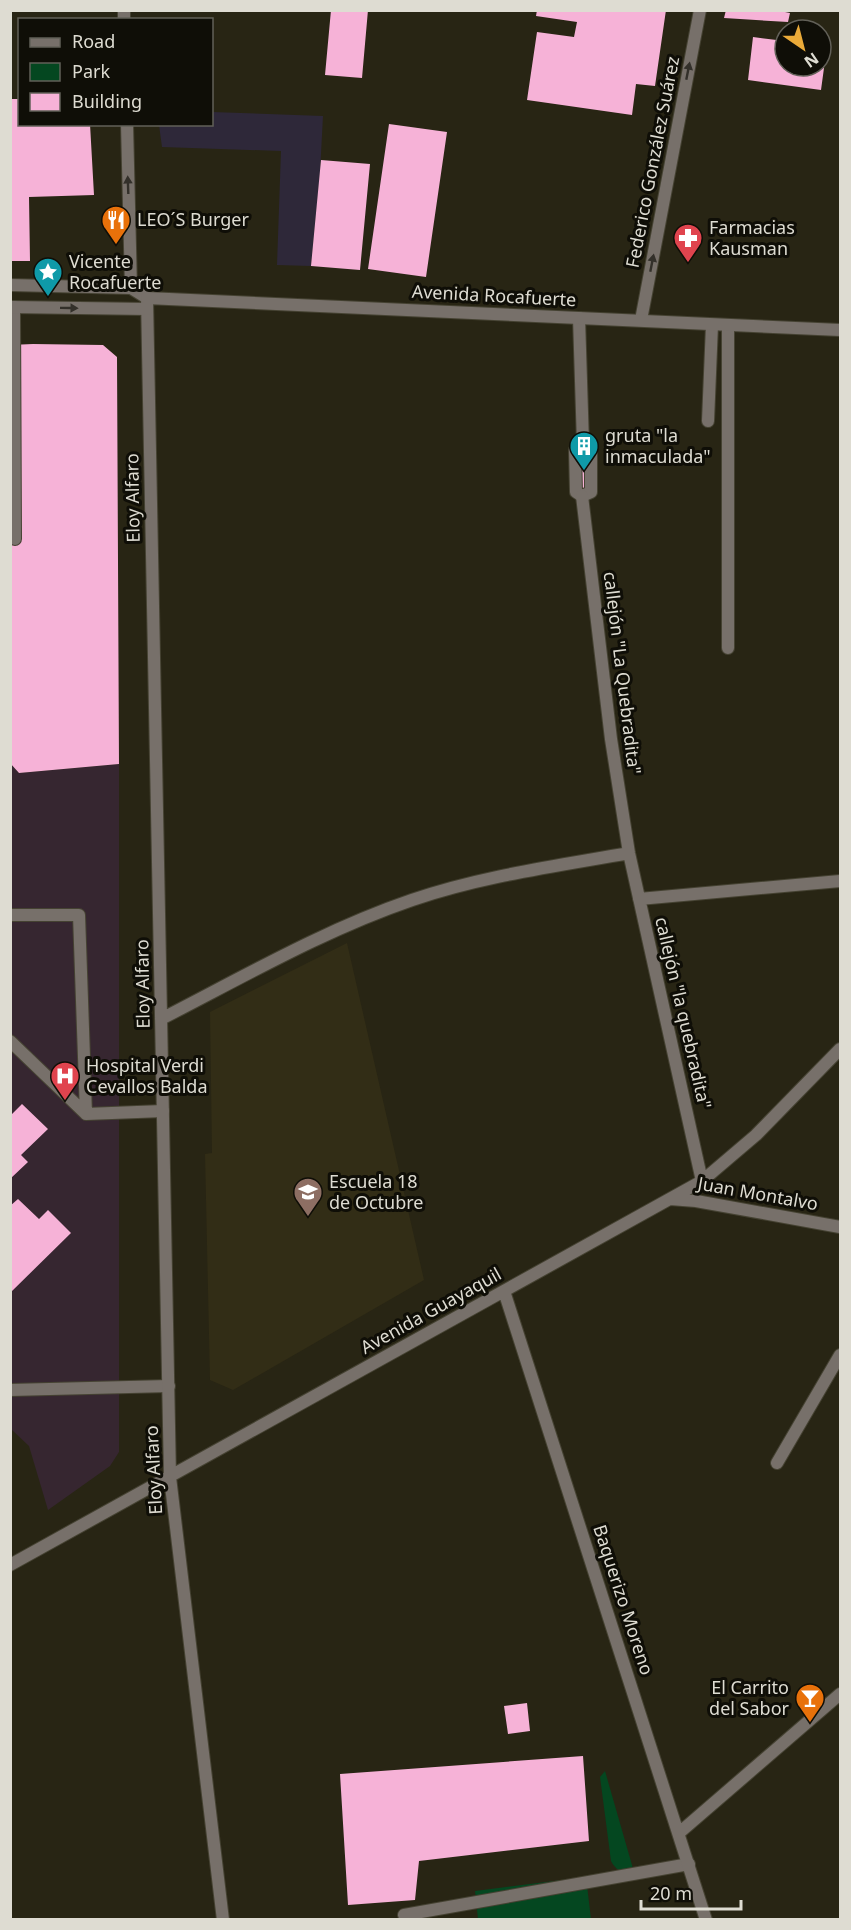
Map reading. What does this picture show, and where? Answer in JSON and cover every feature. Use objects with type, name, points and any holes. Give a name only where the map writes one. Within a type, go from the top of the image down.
[{"type":"street","name":"Federico González Suárez","points":[[641,320],[700,10]]},
{"type":"street","points":[[127,126],[131,288]]},
{"type":"street","points":[[10,285],[131,288],[147,303]]},
{"type":"street","name":"Avenida Rocafuerte","points":[[12,307],[147,303],[641,320],[840,330]]},
{"type":"street","name":"Eloy Alfaro","points":[[147,303],[170,1477],[224,1920]]},
{"type":"street","points":[[12,307],[15,539]]},
{"type":"street","name":"callejón \"La Quebradita\"","points":[[579,318],[583,444],[591,450],[591,492],[582,496],[611,739],[629,854]]},
{"type":"street","points":[[708,421],[712,325]]},
{"type":"street","points":[[728,326],[728,648]]},
{"type":"street","points":[[161,1019],[323,936],[413,900],[450,889],[537,870],[629,854]]},
{"type":"street","name":"callejón \"la quebradita\"","points":[[629,854],[702,1181]]},
{"type":"street","points":[[639,899],[840,881]]},
{"type":"street","points":[[10,915],[79,915],[86,1114]]},
{"type":"street","points":[[10,1041],[86,1114],[163,1111]]},
{"type":"street","name":"Avenida Guayaquil","points":[[10,1565],[702,1181],[756,1136],[840,1049]]},
{"type":"street","name":"Juan Montalvo","points":[[670,1199],[696,1201],[840,1227]]},
{"type":"street","name":"Baquerizo Moreno","points":[[504,1291],[706,1920]]},
{"type":"street","points":[[777,1463],[840,1355]]},
{"type":"street","points":[[10,1390],[169,1386]]},
{"type":"street","points":[[679,1833],[840,1694]]},
{"type":"street","points":[[404,1915],[689,1864]]},
{"type":"shaded area","points":[[213,112],[323,116],[311,266],[277,265],[281,151],[162,147],[159,126],[213,126]]},
{"type":"shaded area","name":"Hospital Verdi Cevallos Balda","points":[[10,763],[19,773],[119,764],[119,1452],[110,1466],[48,1510],[29,1446],[11,1429]]},
{"type":"shaded area","name":"Escuela 18 de Octubre","points":[[347,943],[424,1280],[233,1390],[210,1380],[205,1154],[212,1153],[210,1012]]},
{"type":"green space","points":[[605,1771],[634,1872],[620,1871],[611,1861],[600,1777]]},
{"type":"green space","points":[[586,1877],[591,1919],[478,1919],[475,1891]]},
{"type":"building","points":[[331,10],[368,10],[362,78],[325,75]]},
{"type":"building","points":[[537,10],[666,10],[655,86],[636,84],[632,115],[527,100],[537,32],[574,37],[577,22],[536,16]]},
{"type":"building","points":[[726,10],[775,10],[790,13],[789,18],[773,18],[773,21],[724,18]]},
{"type":"building","points":[[753,37],[773,40],[773,78],[823,78],[821,90],[748,80]]},
{"type":"building","points":[[10,99],[18,99],[18,126],[90,126],[94,195],[29,197],[30,261],[10,261]]},
{"type":"building","points":[[389,124],[447,132],[426,277],[368,269]]},
{"type":"building","points":[[321,160],[370,164],[360,270],[311,266]]},
{"type":"building","points":[[10,345],[103,345],[117,357],[119,764],[19,773],[10,763]]},
{"type":"building","name":"gruta \"la inmaculada\"","points":[[580,455],[587,455],[588,490],[581,491]]},
{"type":"building","points":[[22,1104],[48,1129],[21,1155],[28,1162],[10,1179],[10,1116]]},
{"type":"building","points":[[18,1199],[39,1219],[48,1210],[71,1233],[10,1293],[10,1206]]},
{"type":"building","points":[[527,1703],[530,1731],[508,1734],[504,1706]]},
{"type":"building","points":[[583,1756],[589,1841],[419,1861],[415,1900],[348,1905],[340,1774]]},
{"type":"place","name":"LEO´S Burger","points":[[116,246]]},
{"type":"place","name":"Farmacias Kausman","points":[[688,264]]},
{"type":"place","name":"Vicente Rocafuerte","points":[[48,298]]},
{"type":"place","name":"gruta \"la inmaculada\"","points":[[584,472]]},
{"type":"place","name":"Hospital Verdi Cevallos Balda","points":[[65,1102]]},
{"type":"place","name":"Escuela 18 de Octubre","points":[[308,1218]]},
{"type":"place","name":"El Carrito del Sabor","points":[[810,1724]]}]
